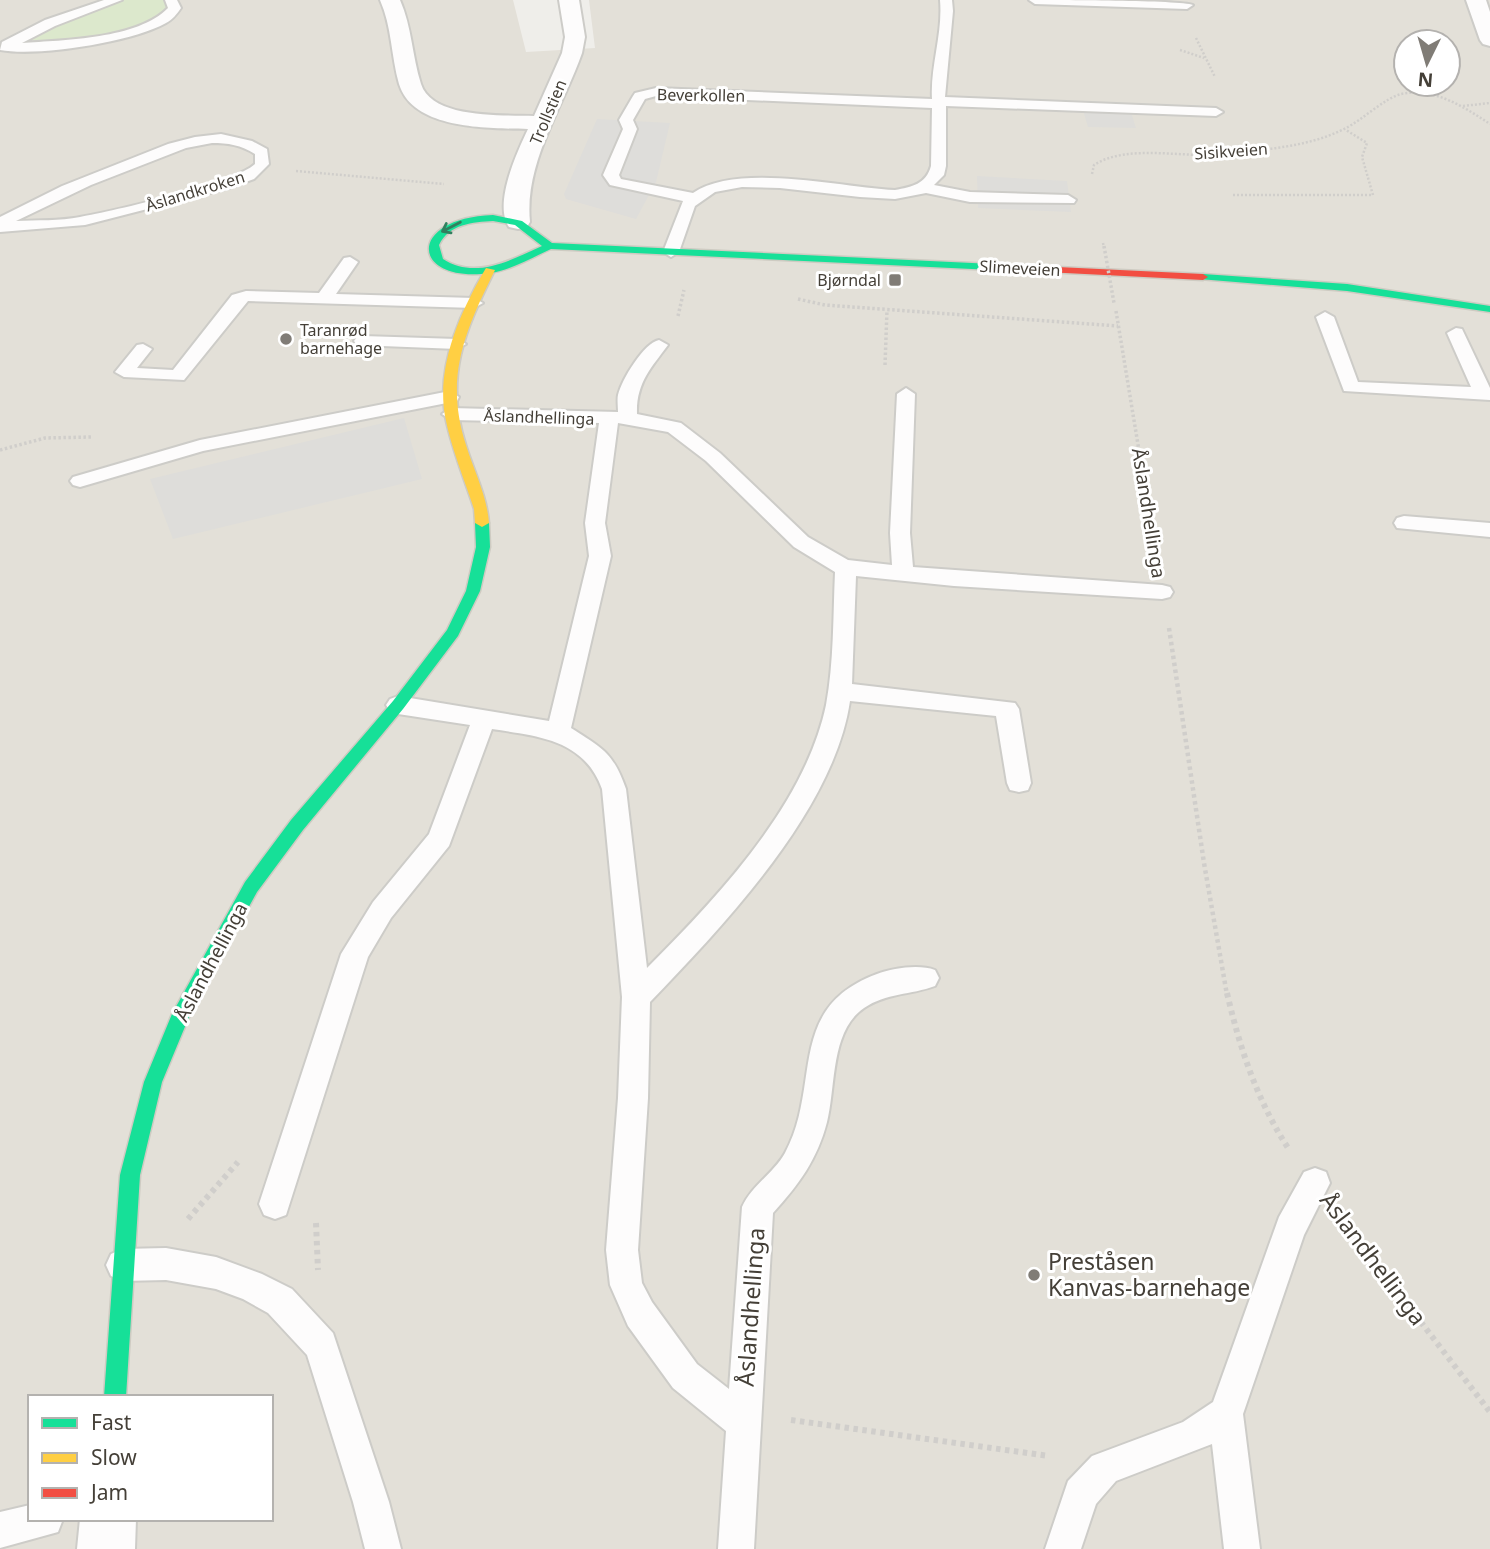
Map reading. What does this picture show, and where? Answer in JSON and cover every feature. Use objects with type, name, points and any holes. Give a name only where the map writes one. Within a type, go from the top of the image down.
[{"type":"street","points":[[390,0],[400,26],[414,96],[425,105],[438,111],[484,121],[542,123]]},
{"type":"street","name":"Trollstien","points":[[518,222],[514,209],[518,191],[542,123],[572,53],[575,37],[569,0]]},
{"type":"street","points":[[1476,0],[1490,40]]},
{"type":"street","name":"Slimeveien","points":[[518,222],[483,218],[457,223],[440,233],[433,244],[433,256],[447,267],[489,270],[549,246],[1271,279],[1397,292],[1490,309]]},
{"type":"street","points":[[518,222],[531,235],[549,246]]},
{"type":"street","name":"Åslandhellinga","points":[[115,1395],[130,1175],[153,1082],[181,1014],[251,887],[297,825],[398,705],[453,632],[472,591],[483,547],[481,509],[451,406],[450,378],[457,344],[489,270]]},
{"type":"street","points":[[106,1549],[108,1521]]},
{"type":"lane","points":[[4,43],[50,23],[116,0]]},
{"type":"lane","points":[[4,43],[61,46],[114,36],[164,20],[175,8],[170,0]]},
{"type":"lane","points":[[925,188],[936,174],[940,143],[939,65],[946,32],[946,0]]},
{"type":"lane","points":[[1035,0],[1187,5]]},
{"type":"lane","name":"Beverkollen","points":[[692,198],[615,182],[611,175],[630,129],[626,120],[640,96],[656,92],[694,93],[1216,112]]},
{"type":"lane","name":"Åslandkroken","points":[[237,140],[250,143],[262,152],[262,164],[258,169],[224,185],[79,222],[0,225],[26,207],[194,141],[237,140]]},
{"type":"lane","points":[[671,252],[683,213],[692,198],[717,187],[748,182],[790,183],[866,194],[905,193],[925,188],[970,197],[1068,200]]},
{"type":"lane","points":[[325,298],[350,262]]},
{"type":"lane","points":[[143,349],[124,372],[178,376],[242,297],[474,303]]},
{"type":"lane","points":[[1325,317],[1351,387],[1486,394],[1456,333]]},
{"type":"lane","points":[[363,341],[457,344]]},
{"type":"lane","points":[[558,731],[600,556],[593,531],[602,474],[602,448],[648,357],[659,345]]},
{"type":"lane","points":[[903,575],[900,533],[906,394]]},
{"type":"lane","points":[[80,481],[200,446],[369,411],[451,406]]},
{"type":"lane","name":"Åslandhellinga","points":[[451,406],[618,419],[674,427],[694,440],[801,542],[846,568],[903,575],[1162,592]]},
{"type":"lane","points":[[1404,523],[1490,530]]},
{"type":"lane","points":[[636,997],[686,948],[718,910],[796,807],[813,778],[828,740],[839,691],[846,568]]},
{"type":"lane","points":[[839,691],[1007,709],[1019,783]]},
{"type":"lane","name":"Åslandhellinga","points":[[398,705],[558,731],[599,758],[608,772],[614,789],[636,997],[633,1098],[622,1250],[626,1285],[640,1314],[685,1376],[744,1418]]},
{"type":"lane","points":[[275,1204],[355,954],[382,910],[440,838],[483,720]]},
{"type":"lane","name":"Åslandhellinga","points":[[736,1549],[758,1207],[796,1164],[812,1123],[824,1054],[833,1022],[852,1000],[883,984],[925,978]]},
{"type":"lane","name":"Åslandhellinga","points":[[1226,1414],[1290,1228],[1315,1184]]},
{"type":"lane","points":[[122,1265],[166,1264],[216,1273],[251,1284],[280,1301],[321,1345],[383,1549]]},
{"type":"lane","points":[[1063,1549],[1081,1494],[1104,1468],[1193,1436],[1226,1414],[1242,1549]]},
{"type":"lane","points":[[0,1530],[37,1521]]},
{"type":"path","points":[[1187,5],[1189,20],[1219,85],[1220,100],[1216,112]]},
{"type":"path","points":[[1180,50],[1205,58]]},
{"type":"path","name":"Sisikveien","points":[[1092,186],[1094,165],[1118,154],[1214,155],[1302,144],[1345,129],[1400,94],[1437,95],[1463,106],[1490,124]]},
{"type":"path","points":[[1463,106],[1490,103]]},
{"type":"path","points":[[1233,195],[1373,195],[1362,157],[1367,142],[1345,129]]},
{"type":"path","points":[[258,169],[518,191]]},
{"type":"path","name":"Åslandhellinga","points":[[1098,233],[1103,243],[1114,303],[1162,592]]},
{"type":"path","points":[[659,345],[669,337],[676,325],[685,281]]},
{"type":"path","points":[[788,295],[825,305],[1118,326]]},
{"type":"path","points":[[887,310],[887,377],[906,394]]},
{"type":"path","points":[[1162,592],[1190,786],[1225,987],[1241,1048],[1261,1100],[1283,1141],[1315,1184]]},
{"type":"path","points":[[166,1264],[187,1220],[238,1162],[292,1153]]},
{"type":"path","name":"Åslandhellinga","points":[[1315,1184],[1490,1412]]},
{"type":"path","points":[[275,1204],[310,1205],[318,1231],[317,1295],[321,1345]]},
{"type":"path","points":[[744,1418],[1047,1455],[1104,1468]]},
{"type":"shaded area","points":[[0,0],[513,0],[526,52],[595,48],[589,0],[1490,0],[1490,1549],[0,1549]]},
{"type":"shaded area","points":[[1083,110],[1131,112],[1136,128],[1088,127]]},
{"type":"shaded area","points":[[597,119],[670,123],[656,182],[636,219],[566,199],[564,194]]},
{"type":"shaded area","points":[[977,176],[1067,181],[1071,212],[978,208]]},
{"type":"shaded area","points":[[404,418],[422,479],[173,539],[150,479]]},
{"type":"green space","points":[[122,0],[166,0],[171,9],[147,23],[88,39],[54,43],[32,39],[58,23]]},
{"type":"traffic: fast","points":[[549,246],[514,221],[493,218],[468,221],[446,229],[438,236],[434,254],[446,266],[467,271],[502,267],[549,246],[993,267]]},
{"type":"traffic: fast","points":[[1203,277],[1347,288],[1490,309]]},
{"type":"traffic: fast","points":[[115,1395],[130,1175],[153,1082],[181,1014],[251,887],[297,825],[398,705],[453,632],[473,591],[483,547],[482,523]]},
{"type":"traffic: slow","points":[[482,523],[481,509],[454,427],[449,396],[458,340],[490,270]]},
{"type":"traffic: jam","points":[[993,267],[1203,277]]},
{"type":"place","name":"Bjørndal","points":[[895,280]]},
{"type":"place","name":"Taranrød barnehage","points":[[286,339]]},
{"type":"place","name":"Preståsen Kanvas-barnehage","points":[[1034,1275]]}]
